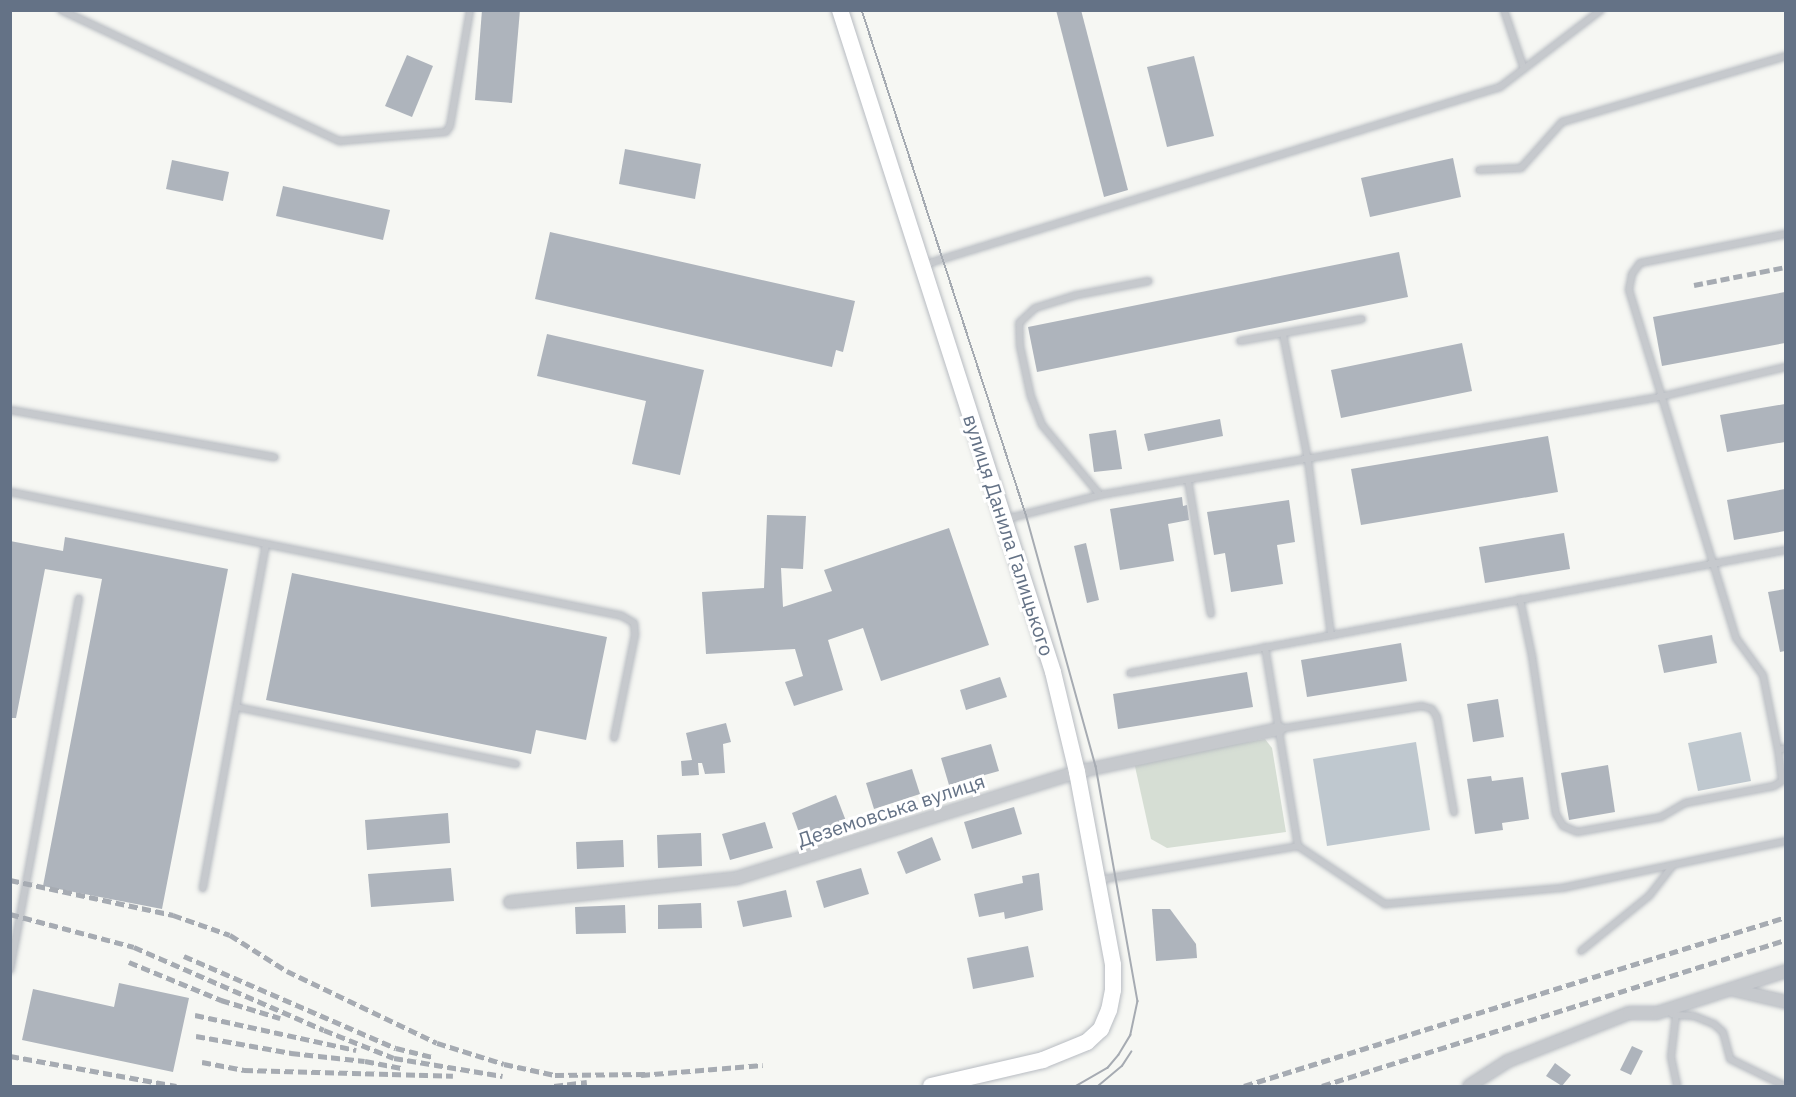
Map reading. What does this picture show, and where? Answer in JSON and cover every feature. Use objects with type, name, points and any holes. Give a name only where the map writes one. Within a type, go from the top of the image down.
[{"type":"street","name":"вулиця Данила Галицького","points":[[840,10],[1053,672],[1077,772],[1113,965],[1112,1000],[1106,1021],[1095,1036],[1067,1052],[932,1086]]},
{"type":"street","name":"Деземовська вулиця","points":[[510,902],[737,878],[1077,772],[1279,729]]},
{"type":"street","points":[[1469,1086],[1508,1061],[1629,1013],[1657,1012],[1785,971]]},
{"type":"street","points":[[1733,989],[1785,1002]]},
{"type":"lane","points":[[61,10],[340,141],[446,132],[450,126],[470,10]]},
{"type":"lane","points":[[1504,10],[1524,69]]},
{"type":"lane","points":[[923,266],[1500,87],[1601,10]]},
{"type":"lane","points":[[1479,170],[1521,168],[1562,122],[1785,56]]},
{"type":"lane","points":[[1520,599],[1532,656],[1556,814],[1563,826],[1577,832],[1661,817],[1686,803],[1774,786],[1782,781],[1763,675],[1736,638],[1660,397],[1629,290],[1632,274],[1640,263],[1785,234]]},
{"type":"lane","points":[[1100,495],[1042,425],[1031,397],[1020,346],[1019,323],[1035,308],[1077,295],[1149,280]]},
{"type":"lane","points":[[1240,341],[1362,319]]},
{"type":"lane","points":[[1283,334],[1308,460],[1331,636]]},
{"type":"lane","points":[[1004,520],[1100,495],[1660,397],[1785,367]]},
{"type":"lane","points":[[10,410],[275,458]]},
{"type":"lane","points":[[1188,480],[1211,614]]},
{"type":"lane","points":[[10,492],[622,616],[634,622],[635,635],[614,738]]},
{"type":"lane","points":[[203,888],[266,544]]},
{"type":"lane","points":[[1130,673],[1785,550]]},
{"type":"lane","points":[[10,970],[79,598]]},
{"type":"lane","points":[[1265,647],[1299,846]]},
{"type":"lane","points":[[1279,729],[1422,706],[1432,709],[1437,717],[1454,812]]},
{"type":"lane","points":[[236,707],[516,764]]},
{"type":"lane","points":[[1778,750],[1785,748]]},
{"type":"lane","points":[[1097,880],[1299,846],[1386,904],[1562,888],[1785,841]]},
{"type":"lane","points":[[1581,951],[1649,896],[1673,865]]},
{"type":"lane","points":[[1657,1012],[1694,1016],[1714,1024],[1723,1032],[1730,1059],[1785,1086]]},
{"type":"lane","points":[[1676,1015],[1671,1057],[1677,1086]]},
{"type":"shaded area","points":[[1741,732],[1751,781],[1698,791],[1688,743]]},
{"type":"shaded area","points":[[1265,739],[1272,748],[1286,832],[1167,848],[1151,839],[1134,762]]},
{"type":"shaded area","points":[[1416,742],[1430,830],[1327,846],[1313,759]]},
{"type":"building","points":[[482,10],[520,10],[512,103],[475,100]]},
{"type":"building","points":[[1056,10],[1081,10],[1128,190],[1104,197]]},
{"type":"building","points":[[407,55],[433,66],[412,117],[385,106]]},
{"type":"building","points":[[1194,56],[1214,136],[1167,147],[1147,67]]},
{"type":"building","points":[[625,149],[701,164],[695,199],[619,184]]},
{"type":"building","points":[[1453,158],[1461,197],[1370,217],[1361,178]]},
{"type":"building","points":[[172,160],[229,172],[223,201],[166,189]]},
{"type":"building","points":[[283,186],[390,210],[383,240],[276,216]]},
{"type":"building","points":[[550,232],[855,301],[843,352],[836,350],[832,367],[535,299]]},
{"type":"building","points":[[1399,252],[1408,297],[1037,372],[1028,327]]},
{"type":"building","points":[[1785,292],[1785,343],[1662,366],[1653,317]]},
{"type":"building","points":[[547,334],[704,370],[680,475],[632,464],[646,401],[537,376]]},
{"type":"building","points":[[1462,343],[1472,391],[1341,418],[1331,370]]},
{"type":"building","points":[[1785,404],[1785,442],[1727,452],[1720,415]]},
{"type":"building","points":[[1220,419],[1223,436],[1148,451],[1144,434]]},
{"type":"building","points":[[1116,430],[1122,469],[1094,472],[1089,434]]},
{"type":"building","points":[[1548,436],[1558,492],[1361,525],[1351,469]]},
{"type":"building","points":[[1785,489],[1785,531],[1734,540],[1727,500]]},
{"type":"building","points":[[1182,497],[1183,506],[1187,505],[1189,520],[1168,524],[1174,561],[1120,570],[1110,509]]},
{"type":"building","points":[[1289,500],[1295,542],[1277,545],[1283,584],[1231,592],[1225,553],[1214,555],[1207,512]]},
{"type":"building","points":[[767,515],[806,516],[803,569],[781,568],[783,607],[832,591],[824,570],[949,528],[989,645],[881,681],[863,628],[828,640],[843,690],[794,706],[785,682],[803,676],[795,649],[706,654],[702,592],[764,588]]},
{"type":"building","points":[[1564,533],[1570,569],[1485,583],[1479,547]]},
{"type":"building","points":[[65,537],[228,569],[162,909],[43,886],[102,579],[45,569],[16,718],[10,718],[10,541],[63,551]]},
{"type":"building","points":[[1086,543],[1099,600],[1087,603],[1074,546]]},
{"type":"building","points":[[292,573],[607,637],[586,740],[536,730],[531,754],[266,700]]},
{"type":"building","points":[[1785,589],[1785,651],[1780,652],[1768,592]]},
{"type":"building","points":[[1712,635],[1717,663],[1664,673],[1658,645]]},
{"type":"building","points":[[1401,643],[1407,681],[1307,697],[1301,660]]},
{"type":"building","points":[[1247,672],[1253,707],[1118,729],[1113,694]]},
{"type":"building","points":[[1000,677],[1007,697],[966,710],[960,690]]},
{"type":"building","points":[[1498,699],[1504,737],[1473,742],[1467,704]]},
{"type":"building","points":[[726,723],[731,742],[723,744],[725,773],[705,774],[702,763],[698,763],[699,775],[682,776],[681,761],[692,760],[686,733]]},
{"type":"building","points":[[991,744],[999,771],[949,785],[941,758]]},
{"type":"building","points":[[1608,765],[1615,812],[1569,820],[1561,773]]},
{"type":"building","points":[[912,769],[920,794],[874,809],[866,783]]},
{"type":"building","points":[[1491,776],[1492,781],[1523,777],[1529,819],[1502,823],[1503,830],[1475,834],[1467,779]]},
{"type":"building","points":[[836,795],[846,821],[801,838],[792,813]]},
{"type":"building","points":[[1014,807],[1022,834],[972,849],[964,822]]},
{"type":"building","points":[[448,813],[450,843],[367,850],[365,820]]},
{"type":"building","points":[[765,822],[773,848],[730,860],[722,834]]},
{"type":"building","points":[[701,833],[702,866],[658,868],[657,835]]},
{"type":"building","points":[[932,837],[941,860],[906,874],[897,852]]},
{"type":"building","points":[[623,840],[624,867],[577,869],[576,842]]},
{"type":"building","points":[[451,868],[454,901],[371,907],[368,874]]},
{"type":"building","points":[[861,868],[869,894],[824,908],[816,881]]},
{"type":"building","points":[[1039,873],[1043,910],[1005,919],[1004,912],[979,917],[974,894],[1023,883],[1022,876]]},
{"type":"building","points":[[786,890],[792,917],[743,927],[737,901]]},
{"type":"building","points":[[701,903],[702,928],[658,929],[658,905]]},
{"type":"building","points":[[625,905],[626,933],[576,934],[575,907]]},
{"type":"building","points":[[1152,909],[1170,909],[1196,944],[1197,958],[1156,961]]},
{"type":"building","points":[[1028,946],[1034,977],[973,989],[967,958]]},
{"type":"building","points":[[119,983],[189,998],[173,1072],[22,1040],[33,989],[114,1007]]},
{"type":"building","points":[[1632,1046],[1643,1051],[1631,1075],[1620,1070]]},
{"type":"building","points":[[1555,1063],[1571,1075],[1562,1086],[1546,1076]]},
{"type":"tram line","points":[[862,10],[1026,514],[1096,766],[1138,1001],[1131,1035],[1119,1055],[1108,1068],[1077,1086]]},
{"type":"tram line","points":[[1098,1086],[1122,1066],[1131,1052]]},
{"type":"railway","points":[[1694,285],[1786,267]]},
{"type":"railway","points":[[10,880],[173,915],[230,935],[287,971],[437,1043],[504,1064],[555,1075],[647,1074]]},
{"type":"railway","points":[[10,914],[134,947],[394,1058],[503,1076]]},
{"type":"railway","points":[[1244,1086],[1786,917]]},
{"type":"railway","points":[[1322,1086],[1786,940]]},
{"type":"railway","points":[[184,956],[396,1048],[433,1057]]},
{"type":"railway","points":[[129,962],[221,1000],[280,1018]]},
{"type":"railway","points":[[195,1015],[356,1050]]},
{"type":"railway","points":[[196,1036],[291,1053],[365,1061],[401,1068]]},
{"type":"railway","points":[[10,1056],[176,1086]]},
{"type":"railway","points":[[202,1062],[244,1070],[453,1076]]},
{"type":"railway","points":[[641,1075],[763,1065]]},
{"type":"railway","points":[[554,1086],[587,1082]]}]
